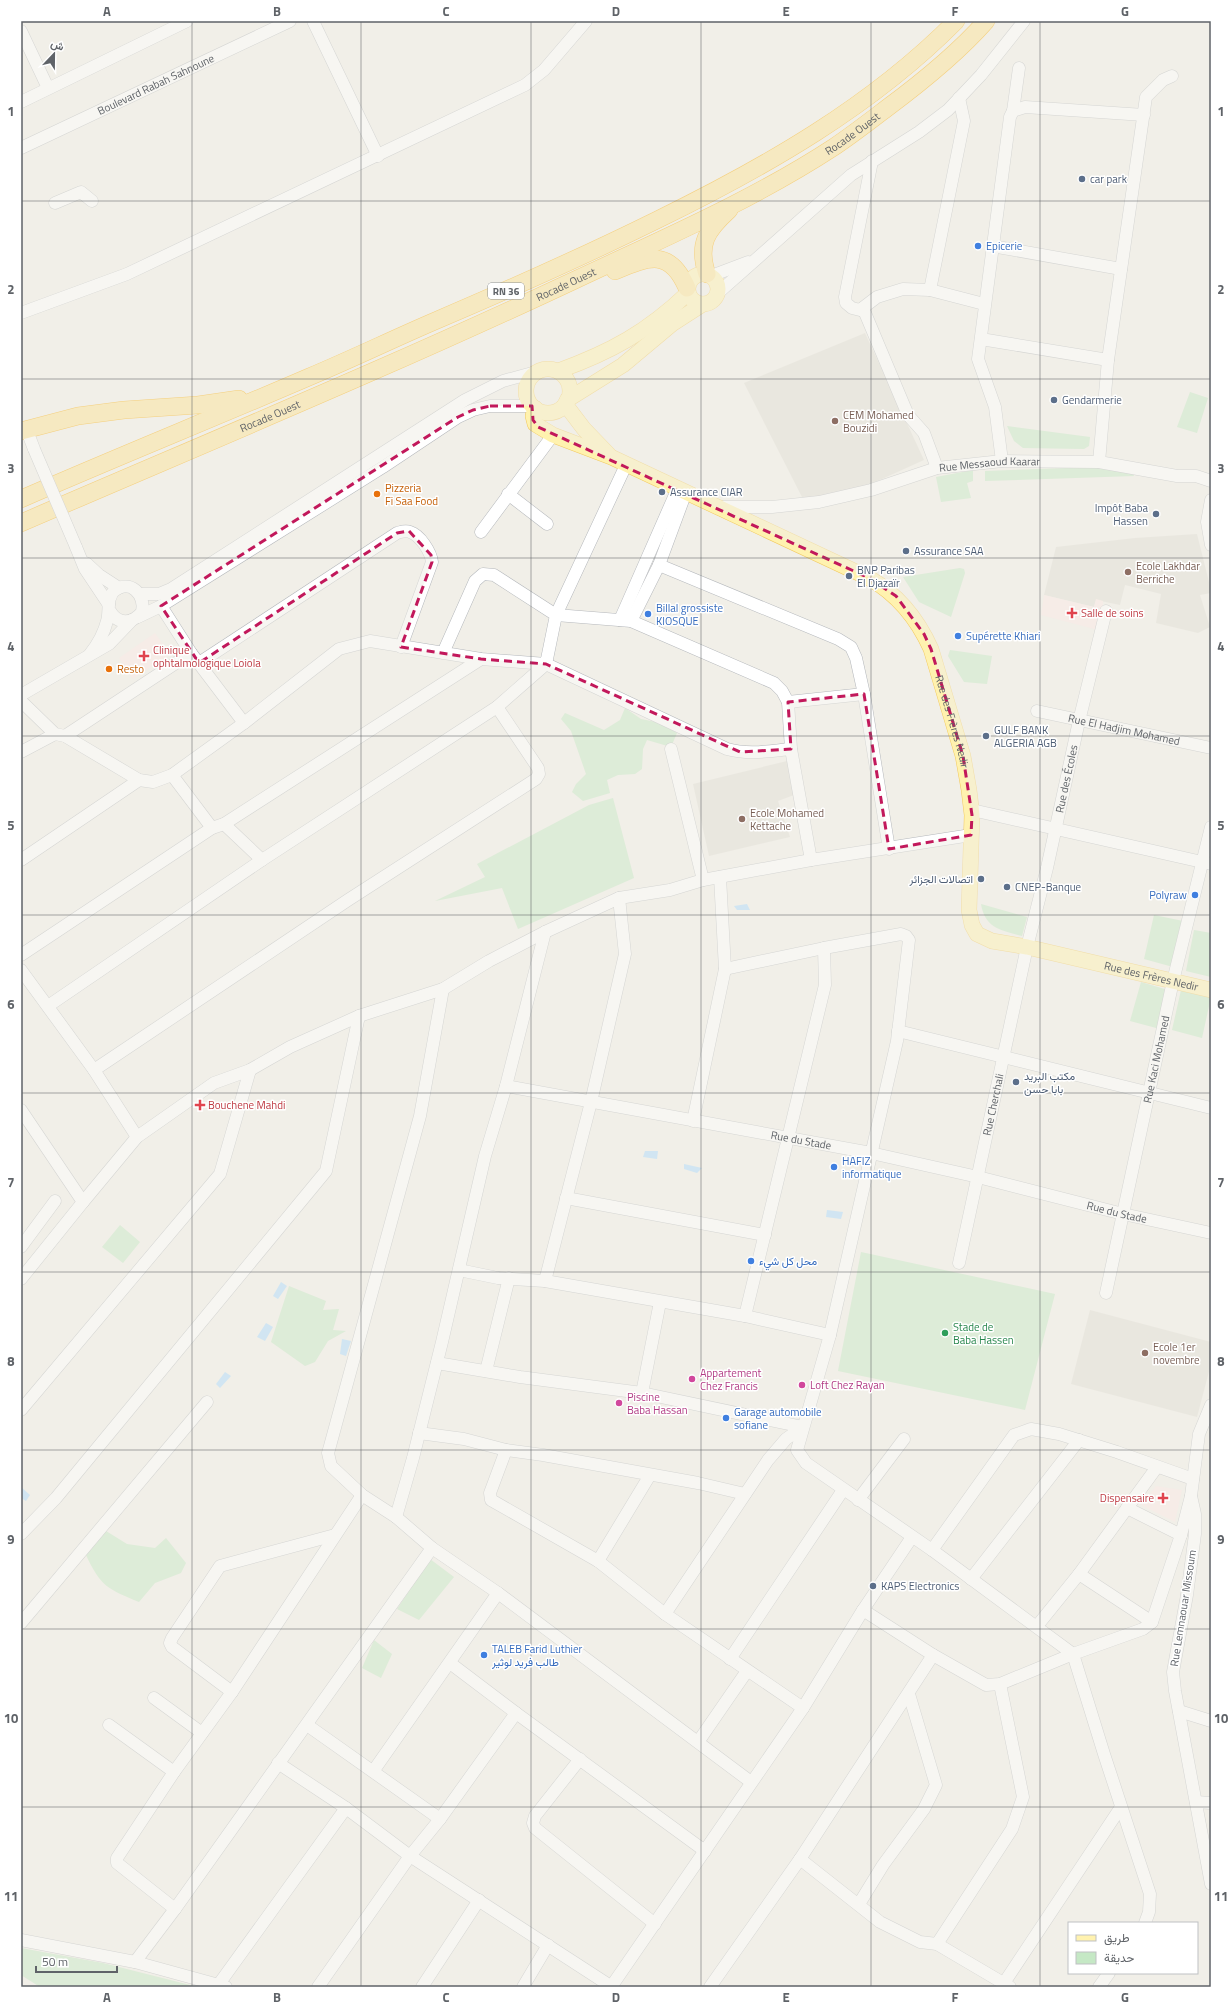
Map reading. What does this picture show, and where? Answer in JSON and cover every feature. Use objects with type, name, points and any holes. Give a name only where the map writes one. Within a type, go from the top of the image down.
[{"type":"highway","name":"Rocade Ouest","points":[[21,499],[261,397],[575,260],[746,175],[799,145],[871,94],[915,60],[956,21]]},
{"type":"highway","name":"Rocade Ouest","points":[[21,523],[152,465],[331,390],[593,272],[741,200],[806,164],[858,130],[909,92],[960,48],[986,21]]},
{"type":"highway","points":[[709,275],[703,257],[703,249],[708,234],[721,218],[741,200]]},
{"type":"highway","points":[[593,272],[609,272],[650,260],[664,260],[676,267],[688,291]]},
{"type":"highway","points":[[24,429],[78,416],[124,410],[198,405],[261,397]]},
{"type":"main road","points":[[698,274],[709,275],[718,285],[718,294],[712,301],[703,304],[672,324],[623,365],[566,402],[560,408],[547,412],[533,407],[526,394],[526,388],[531,376],[536,372],[544,369],[558,371],[588,360],[633,338],[658,321],[688,291],[691,279],[694,276],[698,274]]},
{"type":"main road","points":[[688,291],[694,301],[703,304]]},
{"type":"main road","points":[[558,371],[567,381],[569,387],[566,402]]},
{"type":"main road","name":"Rue des Frères Nedir","points":[[566,402],[584,429],[611,457]]},
{"type":"main road","name":"Rue des Frères Nedir","points":[[533,407],[535,424],[553,435],[611,457],[682,490],[755,526],[869,578],[896,596],[924,634],[931,649],[963,756],[972,810],[969,910],[972,925],[977,934],[984,938],[1211,990]]},
{"type":"street","points":[[21,102],[187,21]]},
{"type":"street","name":"Boulevard Rabah Sahnoune","points":[[21,148],[290,21]]},
{"type":"street","points":[[313,21],[378,156]]},
{"type":"street","points":[[21,313],[127,274],[378,156],[534,79],[544,70],[586,21]]},
{"type":"street","points":[[718,294],[833,190],[872,161],[935,121],[981,75],[1024,21]]},
{"type":"street","points":[[21,31],[48,88]]},
{"type":"street","points":[[1002,460],[995,407],[978,359],[984,304],[1010,117],[1013,112],[1020,68]]},
{"type":"street","points":[[1099,462],[1108,360],[1146,97],[1163,80],[1172,76]]},
{"type":"street","points":[[930,290],[964,121],[959,98]]},
{"type":"street","points":[[1013,112],[1019,108],[1025,107],[1144,115]]},
{"type":"street","points":[[872,161],[845,297],[846,303],[852,308],[860,310],[877,297],[903,288],[930,290],[984,304]]},
{"type":"street","points":[[55,203],[81,192],[92,201]]},
{"type":"street","points":[[992,246],[1121,269]]},
{"type":"street","points":[[709,275],[734,269],[757,258]]},
{"type":"street","points":[[863,308],[908,415],[924,434],[937,468]]},
{"type":"street","points":[[980,339],[1108,360]]},
{"type":"street","points":[[140,594],[159,594],[171,589],[465,400],[503,381],[536,372]]},
{"type":"street","points":[[24,429],[34,449],[84,570],[112,615],[122,621],[135,619],[162,606],[383,467],[458,417],[473,410],[490,406],[533,407]]},
{"type":"street","points":[[481,532],[553,435]]},
{"type":"street","name":"Rue Messaoud Kaarar","points":[[717,507],[772,507],[819,502],[871,490],[937,468],[1002,460],[1099,462],[1170,475],[1196,476],[1211,481]]},
{"type":"street","points":[[48,1006],[262,860],[497,707],[546,664],[556,615],[626,464]]},
{"type":"street","points":[[625,621],[659,565],[682,490]]},
{"type":"street","points":[[625,621],[682,490]]},
{"type":"street","points":[[508,494],[547,524]]},
{"type":"street","points":[[1211,500],[1207,522],[1211,545]]},
{"type":"street","points":[[755,526],[760,517],[772,507]]},
{"type":"street","points":[[199,663],[397,533],[403,531],[415,534],[431,555],[432,562],[401,647]]},
{"type":"street","points":[[21,695],[118,637],[135,619],[143,606],[140,594],[134,589],[127,587],[119,588],[99,575],[78,553]]},
{"type":"street","points":[[659,565],[838,639],[851,647],[856,658],[864,694],[889,849]]},
{"type":"street","points":[[443,653],[474,581],[483,574],[494,575],[556,615],[625,621],[774,682],[782,691],[788,702],[791,749],[811,860]]},
{"type":"street","points":[[90,654],[103,634],[110,598],[119,588]]},
{"type":"street","points":[[162,606],[190,653],[244,723]]},
{"type":"street","name":"Rue des Écoles","points":[[1027,947],[1055,832],[1078,721],[1106,611]]},
{"type":"street","points":[[21,701],[60,735],[139,780],[153,782],[172,775],[244,723],[339,649],[370,641],[481,660],[546,664],[727,749],[756,753],[791,749]]},
{"type":"street","points":[[21,752],[60,735],[190,653]]},
{"type":"street","points":[[21,955],[218,826],[481,660]]},
{"type":"street","points":[[788,702],[864,694]]},
{"type":"street","points":[[94,1070],[348,900],[536,779],[538,768],[497,707]]},
{"type":"street","name":"Rue El Hadjim Mohamed","points":[[1037,711],[1078,721],[1211,748]]},
{"type":"street","points":[[671,749],[702,880]]},
{"type":"street","points":[[172,775],[218,826],[262,860]]},
{"type":"street","points":[[21,860],[139,780]]},
{"type":"street","points":[[972,810],[1055,832],[1207,863]]},
{"type":"street","name":"Rue Kaci Mohamed","points":[[1106,1293],[1173,981],[1207,863],[1211,827]]},
{"type":"street","points":[[21,1279],[137,1137],[214,1083],[250,1070],[290,1046],[359,1016],[443,989],[489,961],[545,932],[619,898],[670,890],[702,880],[811,860],[971,835]]},
{"type":"street","points":[[693,1121],[725,969],[720,877]]},
{"type":"street","points":[[545,1280],[591,1102],[625,954],[619,898]]},
{"type":"street","points":[[396,1517],[437,1363],[485,1156],[506,1086],[545,932]]},
{"type":"street","points":[[725,969],[824,948],[901,934],[906,936],[909,940],[898,1031],[830,1335],[797,1450],[806,1463],[932,1550],[1073,1654],[1150,1894],[1149,1912],[1144,1922]]},
{"type":"street","name":"Rue Cherchali","points":[[959,1262],[1027,947]]},
{"type":"street","points":[[745,1316],[825,985],[824,948]]},
{"type":"street","points":[[21,970],[94,1070],[137,1137]]},
{"type":"street","points":[[443,989],[420,1116],[328,1453],[331,1466],[362,1495],[396,1517],[432,1548],[498,1593],[751,1782]]},
{"type":"street","points":[[21,1534],[56,1498],[326,1170],[359,1016]]},
{"type":"street","points":[[898,1031],[1003,1057],[1148,1097],[1211,1108]]},
{"type":"street","points":[[21,1410],[220,1174],[250,1070]]},
{"type":"street","name":"Rue du Stade","points":[[506,1086],[787,1139],[871,1153],[978,1177],[1123,1214],[1211,1232]]},
{"type":"street","points":[[21,1110],[83,1202]]},
{"type":"street","points":[[566,1198],[765,1235]]},
{"type":"street","points":[[21,1247],[54,1201]]},
{"type":"street","points":[[459,1270],[509,1278],[545,1280],[660,1302],[745,1316],[830,1335]]},
{"type":"street","points":[[486,1371],[509,1278]]},
{"type":"street","points":[[642,1393],[660,1302]]},
{"type":"street","points":[[437,1363],[642,1393],[803,1427]]},
{"type":"street","points":[[21,1623],[25,1610],[207,1402]]},
{"type":"street","name":"Rue Lemnaouar Missoum","points":[[1211,1405],[1199,1434],[1190,1496],[1195,1514],[1195,1534],[1187,1595],[1173,1672],[1211,1884]]},
{"type":"street","points":[[665,1614],[768,1460],[786,1439],[803,1427]]},
{"type":"street","points":[[932,1550],[1014,1435],[1031,1429],[1079,1440],[1193,1479]]},
{"type":"street","points":[[419,1433],[464,1439],[506,1450],[543,1455],[698,1483],[745,1494]]},
{"type":"street","points":[[858,1500],[904,1439]]},
{"type":"street","points":[[971,1578],[1079,1440]]},
{"type":"street","points":[[506,1450],[490,1493],[491,1500],[598,1561],[665,1614],[803,1708]]},
{"type":"street","points":[[1037,1626],[1078,1574],[1157,1467]]},
{"type":"street","points":[[598,1561],[650,1475]]},
{"type":"street","points":[[730,1659],[843,1490]]},
{"type":"street","points":[[175,1909],[116,1861],[174,1772],[232,1692],[362,1495]]},
{"type":"street","points":[[863,1610],[933,1655],[986,1685],[1000,1684],[1073,1654],[1143,1629],[1152,1622],[1181,1535],[1190,1496]]},
{"type":"street","points":[[1127,1508],[1181,1535]]},
{"type":"street","points":[[232,1692],[172,1647],[170,1643],[172,1638],[220,1566],[335,1535]]},
{"type":"street","points":[[278,1763],[346,1808],[410,1856],[611,1987],[803,1708],[863,1610],[912,1537]]},
{"type":"street","points":[[135,1962],[175,1909],[278,1763],[307,1725],[432,1548]]},
{"type":"street","points":[[1078,1574],[1152,1622]]},
{"type":"street","points":[[374,1770],[498,1593]]},
{"type":"street","points":[[710,1987],[800,1859],[933,1655]]},
{"type":"street","points":[[450,1663],[705,1851]]},
{"type":"street","points":[[698,1742],[747,1670]]},
{"type":"street","points":[[937,1944],[1012,1829],[1023,1797],[1000,1684]]},
{"type":"street","points":[[859,1904],[883,1865],[924,1809],[936,1785],[909,1694]]},
{"type":"street","points":[[154,1698],[202,1733]]},
{"type":"street","points":[[1179,1711],[1211,1721]]},
{"type":"street","points":[[318,1987],[410,1856],[440,1819],[516,1713]]},
{"type":"street","points":[[109,1725],[174,1772]]},
{"type":"street","points":[[307,1725],[374,1770],[440,1819]]},
{"type":"street","points":[[580,1759],[535,1816],[533,1823],[535,1828],[655,1924]]},
{"type":"street","points":[[1196,1802],[1211,1803]]},
{"type":"street","points":[[800,1859],[880,1922],[920,1942],[937,1944],[1007,1985],[1121,1807]]},
{"type":"street","points":[[21,1940],[135,1962],[223,1986],[346,1808]]},
{"type":"street","points":[[422,1987],[479,1900]]},
{"type":"street","points":[[523,1987],[548,1945]]},
{"type":"street","points":[[1099,1987],[1108,1974]]},
{"type":"highlighted area","points":[[490,406],[532,406],[533,420],[538,427],[869,578],[896,596],[924,634],[931,649],[963,756],[972,815],[971,835],[889,849],[864,694],[788,702],[791,749],[740,752],[546,664],[481,659],[401,647],[432,562],[431,555],[409,531],[397,533],[199,663],[161,606],[458,417],[473,410]]},
{"type":"shaded area","name":"CEM Mohamed Bouzidi","points":[[865,333],[924,460],[882,479],[845,493],[803,499],[744,383]]},
{"type":"shaded area","name":"Ecole Lakhdar Berriche","points":[[1197,534],[1211,590],[1211,593],[1200,595],[1210,627],[1198,633],[1156,623],[1161,594],[1125,585],[1120,605],[1096,600],[1094,607],[1044,595],[1056,547],[1135,538]]},
{"type":"shaded area","name":"Salle de soins","points":[[1044,595],[1094,607],[1096,599],[1103,601],[1103,611],[1098,630],[1041,615]]},
{"type":"shaded area","name":"Clinique ophtalmologique Loiola","points":[[155,633],[170,654],[133,679],[119,658]]},
{"type":"shaded area","name":"Ecole Mohamed Kettache","points":[[787,761],[794,795],[778,801],[790,837],[709,856],[693,784]]},
{"type":"shaded area","name":"Ecole 1er novembre","points":[[1090,1310],[1211,1342],[1211,1364],[1197,1417],[1071,1384]]},
{"type":"shaded area","name":"Dispensaire","points":[[1156,1486],[1182,1490],[1175,1522],[1141,1505]]},
{"type":"green space","points":[[1190,392],[1208,398],[1197,433],[1177,427]]},
{"type":"green space","points":[[1007,426],[1090,437],[1089,446],[1084,449],[1023,448],[1014,441]]},
{"type":"green space","points":[[1094,467],[1133,473],[1134,476],[985,481],[985,471]]},
{"type":"green space","points":[[973,470],[973,481],[967,483],[971,498],[941,502],[936,477]]},
{"type":"green space","points":[[960,568],[964,569],[965,573],[951,617],[919,602],[903,577]]},
{"type":"green space","points":[[950,650],[992,656],[987,684],[964,682],[948,656]]},
{"type":"green space","points":[[625,708],[641,719],[661,723],[677,733],[671,747],[647,740],[643,749],[642,769],[635,774],[618,775],[607,780],[610,793],[583,801],[572,792],[576,784],[586,774],[571,731],[561,719],[565,713],[604,730],[620,720]]},
{"type":"green space","points":[[613,798],[634,878],[518,929],[502,888],[435,901],[485,877],[477,864],[589,805]]},
{"type":"green space","points":[[981,904],[1027,917],[1022,936],[1000,930],[995,927],[986,918]]},
{"type":"green space","points":[[1154,915],[1183,921],[1173,967],[1144,959]]},
{"type":"green space","points":[[1194,930],[1211,933],[1211,977],[1186,971]]},
{"type":"green space","points":[[1141,982],[1168,990],[1160,1029],[1130,1021]]},
{"type":"green space","points":[[1181,990],[1211,997],[1202,1038],[1172,1030]]},
{"type":"green space","points":[[120,1225],[140,1242],[123,1263],[102,1247]]},
{"type":"green space","name":"Stade de Baba Hassen","points":[[861,1252],[1055,1294],[1025,1410],[838,1371]]},
{"type":"green space","points":[[289,1286],[326,1301],[323,1310],[339,1309],[333,1330],[346,1331],[328,1341],[315,1362],[305,1366],[271,1342]]},
{"type":"green space","points":[[106,1531],[127,1544],[155,1548],[166,1538],[186,1563],[181,1573],[155,1583],[139,1602],[106,1586],[91,1566],[86,1555]]},
{"type":"green space","points":[[430,1559],[454,1577],[419,1620],[397,1609]]},
{"type":"green space","points":[[374,1640],[392,1654],[381,1678],[362,1668]]},
{"type":"green space","points":[[21,1948],[103,1963],[198,1987],[40,1987],[21,1975]]},
{"type":"water","points":[[747,904],[750,910],[737,910],[734,906]]},
{"type":"water","points":[[645,1151],[658,1151],[657,1159],[643,1157]]},
{"type":"water","points":[[684,1164],[702,1168],[697,1173],[684,1169]]},
{"type":"water","points":[[827,1210],[843,1212],[841,1219],[826,1217]]},
{"type":"water","points":[[281,1282],[287,1286],[278,1299],[273,1296]]},
{"type":"water","points":[[266,1323],[273,1327],[265,1341],[257,1337]]},
{"type":"water","points":[[342,1339],[351,1341],[346,1356],[340,1354]]},
{"type":"water","points":[[225,1372],[231,1376],[220,1388],[216,1384]]},
{"type":"water","points":[[21,1487],[30,1495],[26,1501],[21,1498]]},
{"type":"place","name":"car park","points":[[1082,179]]},
{"type":"place","name":"Epicerie","points":[[978,246]]},
{"type":"place","name":"Gendarmerie","points":[[1054,400]]},
{"type":"place","name":"CEM Mohamed Bouzidi","points":[[835,421]]},
{"type":"place","name":"Assurance CIAR","points":[[662,492]]},
{"type":"place","name":"Pizzeria Fi Saa Food","points":[[377,494]]},
{"type":"place","name":"Impôt Baba Hassen","points":[[1156,514]]},
{"type":"place","name":"Assurance SAA","points":[[906,551]]},
{"type":"place","name":"Ecole Lakhdar Berriche","points":[[1128,572]]},
{"type":"place","name":"BNP Paribas El Djazaïr","points":[[849,576]]},
{"type":"place","name":"Salle de soins","points":[[1072,613]]},
{"type":"place","name":"Billal grossiste KIOSQUE","points":[[648,614]]},
{"type":"place","name":"Supérette Khiari","points":[[958,636]]},
{"type":"place","name":"Clinique ophtalmologique Loiola","points":[[144,656]]},
{"type":"place","name":"Resto","points":[[109,669]]},
{"type":"place","name":"GULF BANK ALGERIA AGB","points":[[986,736]]},
{"type":"place","name":"Ecole Mohamed Kettache","points":[[742,819]]},
{"type":"place","name":"اتصالات الجزائر","points":[[981,879]]},
{"type":"place","name":"CNEP-Banque","points":[[1007,887]]},
{"type":"place","name":"Polyraw","points":[[1195,895]]},
{"type":"place","name":"مكتب البريد بابا حسن","points":[[1016,1082]]},
{"type":"place","name":"Bouchene Mahdi","points":[[200,1105]]},
{"type":"place","name":"HAFIZ informatique","points":[[834,1167]]},
{"type":"place","name":"محل كل شيء","points":[[751,1261]]},
{"type":"place","name":"Stade de Baba Hassen","points":[[945,1333]]},
{"type":"place","name":"Ecole 1er novembre","points":[[1145,1353]]},
{"type":"place","name":"Appartement Chez Francis","points":[[692,1379]]},
{"type":"place","name":"Loft Chez Rayan","points":[[802,1385]]},
{"type":"place","name":"Piscine Baba Hassan","points":[[619,1403]]},
{"type":"place","name":"Garage automobile sofiane","points":[[726,1418]]},
{"type":"place","name":"Dispensaire","points":[[1163,1498]]},
{"type":"place","name":"KAPS Electronics","points":[[873,1586]]},
{"type":"place","name":"TALEB Farid Luthier طالب فريد لوثير","points":[[484,1655]]}]
